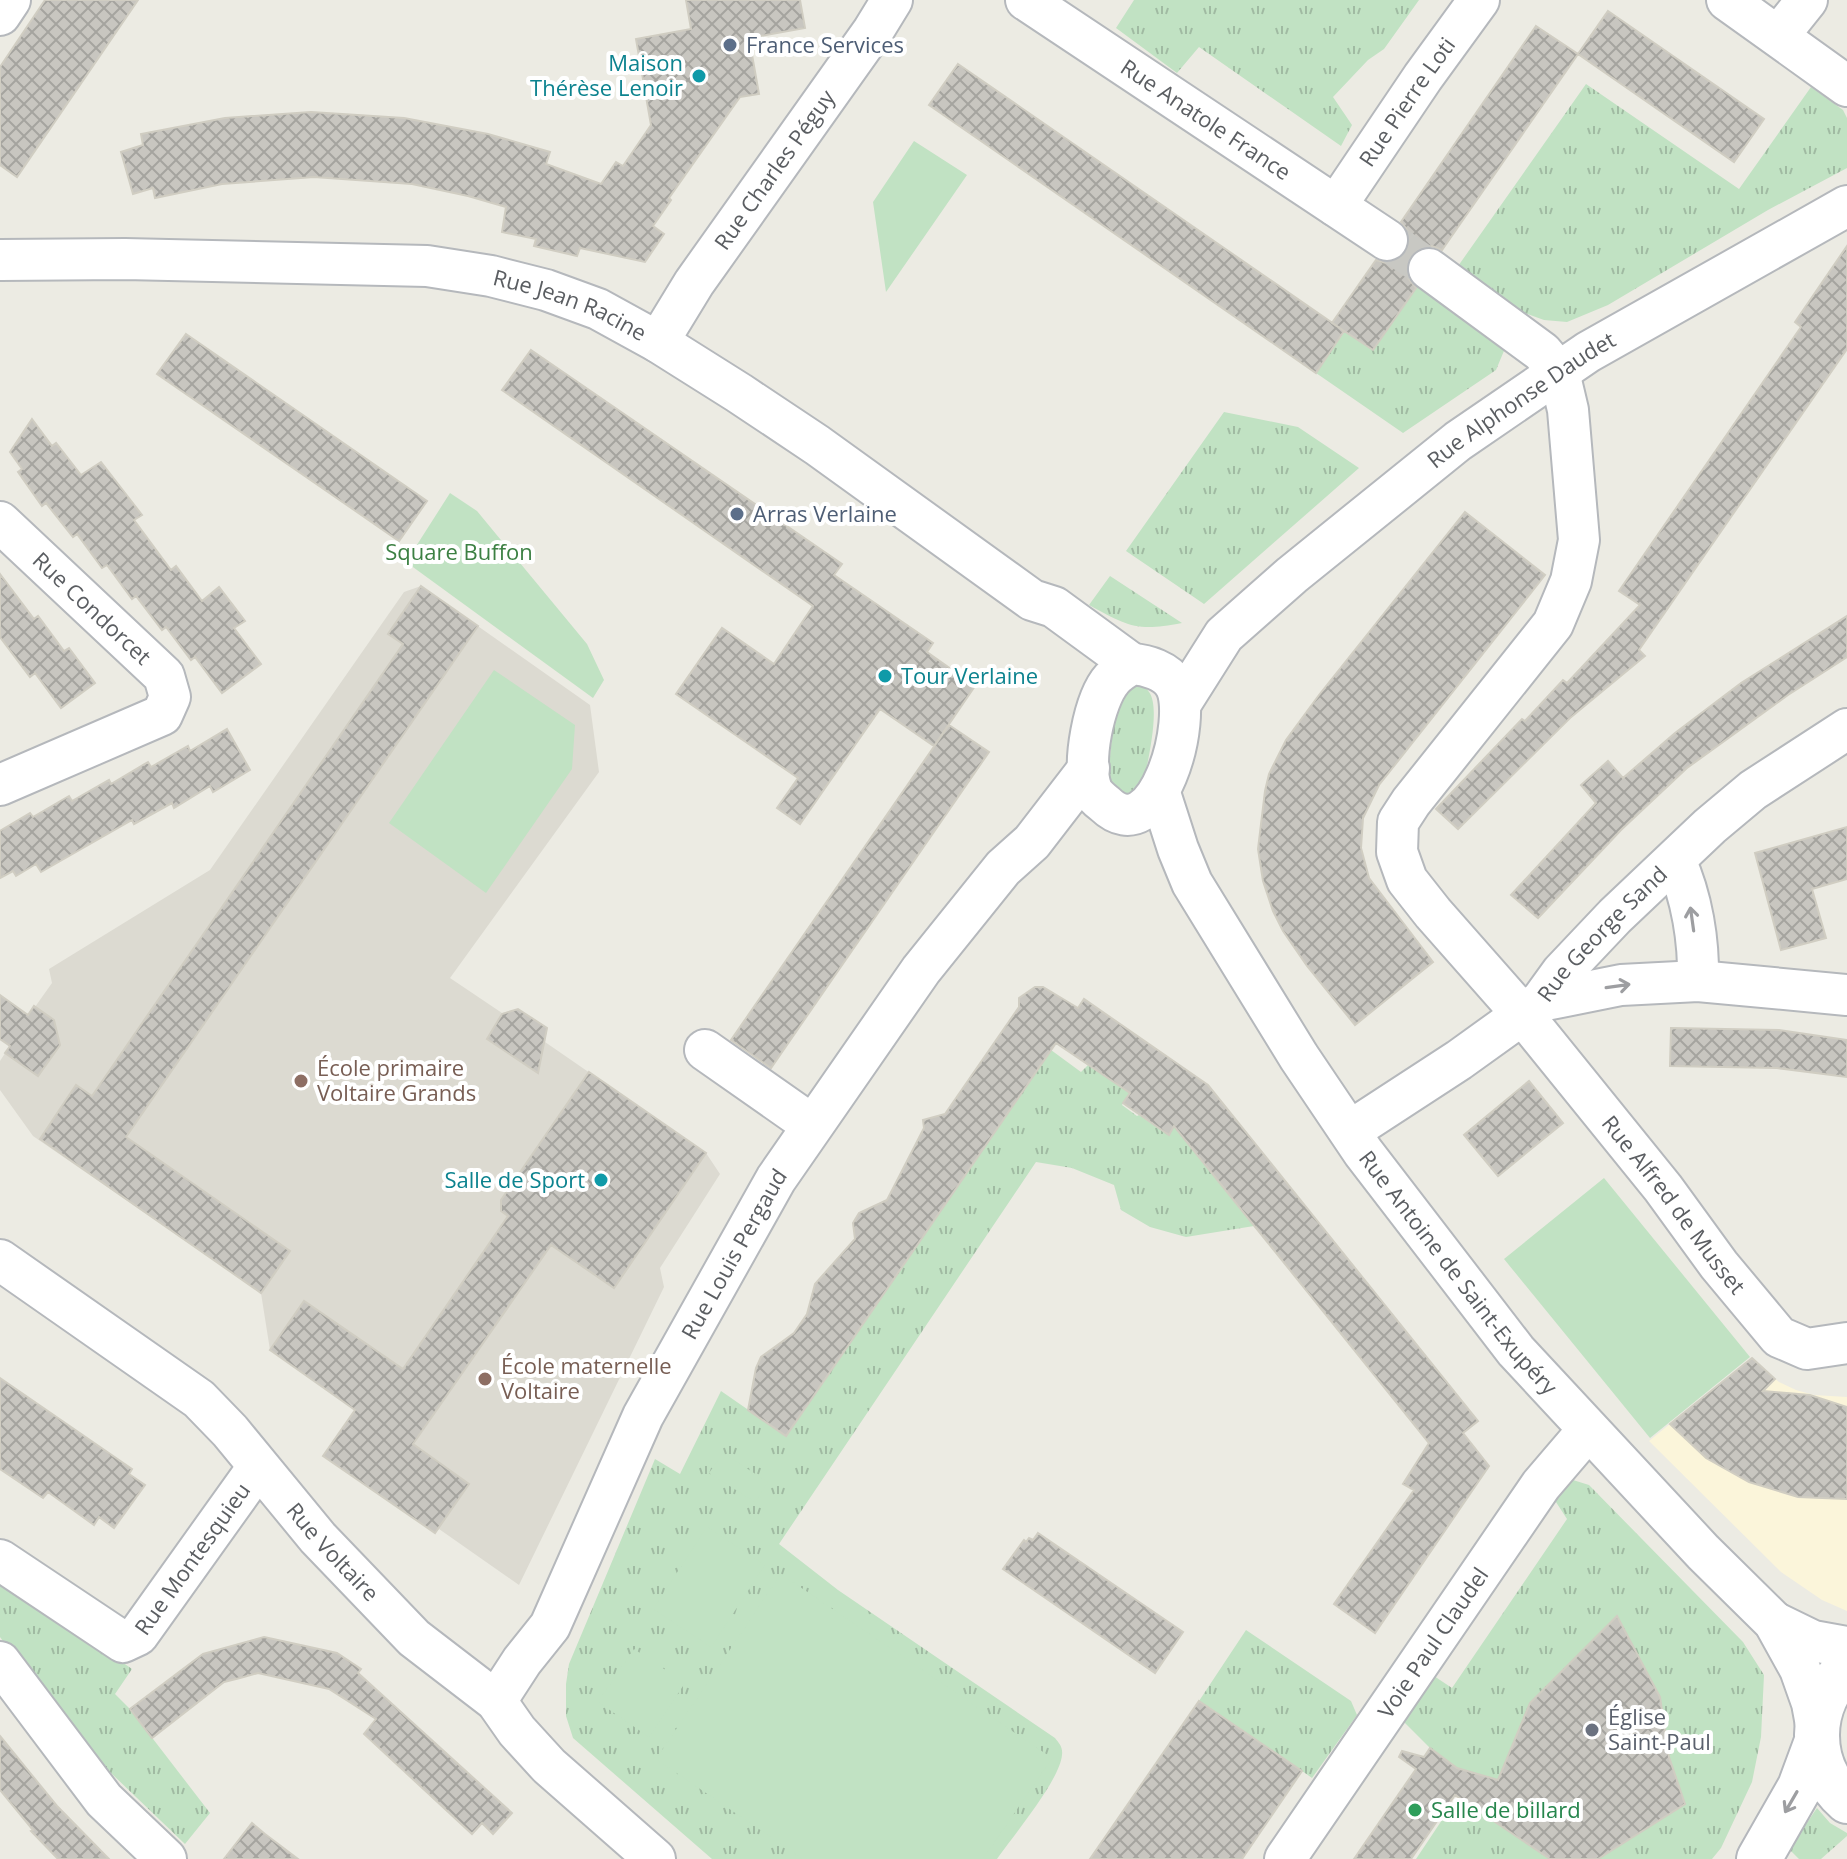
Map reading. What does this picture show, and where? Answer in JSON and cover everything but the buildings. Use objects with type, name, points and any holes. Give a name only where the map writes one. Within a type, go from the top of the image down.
[{"type":"main road","points":[[1759,1859],[1800,1787],[1817,1736],[1824,1700],[1834,1681],[1847,1668]]},
{"type":"main road","points":[[1817,1736],[1824,1771],[1847,1801]]},
{"type":"street","points":[[0,15],[10,0]]},
{"type":"street","name":"Rue Charles Péguy","points":[[658,342],[702,270],[892,0]]},
{"type":"street","name":"Rue Anatole France","points":[[1026,0],[1387,240]]},
{"type":"street","name":"Rue Pierre Loti","points":[[1336,206],[1479,0]]},
{"type":"street","points":[[1727,0],[1847,86]]},
{"type":"street","points":[[1779,35],[1807,0]]},
{"type":"street","name":"Rue Alphonse Daudet","points":[[1181,703],[1224,635],[1292,575],[1458,441],[1588,352],[1847,206]]},
{"type":"street","name":"Rue Jean Racine","points":[[0,260],[125,259],[427,266],[491,276],[546,290],[598,309],[658,342],[817,445],[1032,600],[1054,607],[1143,667]]},
{"type":"street","points":[[1429,269],[1542,352],[1559,372]]},
{"type":"street","name":"Rue Alfred de Musset","points":[[1559,372],[1568,410],[1579,540],[1571,581],[1553,624],[1398,822],[1397,852],[1407,880],[1433,913],[1532,1008],[1719,1265],[1779,1337],[1807,1349],[1847,1343]]},
{"type":"street","name":"Rue Condorcet","points":[[0,522],[164,676],[170,697],[162,715],[0,785]]},
{"type":"street","name":"Rue Jean Racine","points":[[1054,607],[1075,634],[1100,697]]},
{"type":"street","name":"Rue Alphonse Daudet","points":[[1143,667],[1224,635]]},
{"type":"street","points":[[1143,667],[1174,684],[1181,703],[1173,752],[1160,793],[1148,807],[1137,813],[1114,810],[1092,791],[1089,768],[1094,720],[1100,697],[1111,680],[1143,667]]},
{"type":"street","name":"Rue George Sand","points":[[1350,1131],[1532,1008],[1586,946],[1753,790],[1847,729]]},
{"type":"street","name":"Rue Louis Pergaud","points":[[496,1701],[550,1626],[643,1416],[734,1250],[812,1125],[921,970],[1003,868],[1032,842],[1089,768]]},
{"type":"street","name":"Rue Antoine de Saint-Exupéry","points":[[1160,793],[1192,883],[1291,1045],[1363,1152],[1516,1351],[1774,1622]]},
{"type":"street","name":"Rue Louis Pergaud","points":[[1032,842],[1114,810]]},
{"type":"street","name":"Rue Antoine de Saint-Exupéry","points":[[1114,810],[1192,883]]},
{"type":"street","points":[[1675,860],[1689,897],[1698,981]]},
{"type":"street","points":[[1532,1008],[1621,985],[1698,981],[1847,995]]},
{"type":"street","points":[[705,1050],[812,1125]]},
{"type":"street","name":"Rue Voltaire","points":[[0,1260],[199,1399],[230,1431],[318,1538],[414,1638],[496,1701],[517,1731],[549,1766],[655,1859]]},
{"type":"street","name":"Voie Paul Claudel","points":[[1285,1859],[1541,1485],[1588,1430]]},
{"type":"street","name":"Rue Montesquieu","points":[[0,1560],[123,1642],[138,1635],[258,1467]]},
{"type":"street","points":[[1774,1622],[1813,1641],[1847,1647]]},
{"type":"street","points":[[1774,1622],[1804,1678],[1817,1736]]},
{"type":"street","points":[[0,1662],[104,1800],[166,1859]]},
{"type":"shaded area","name":"École primaire Voltaire Grands","points":[[421,586],[590,705],[599,772],[450,978],[502,1013],[518,1009],[547,1028],[545,1042],[706,1153],[720,1174],[660,1268],[664,1287],[519,1585],[439,1529],[435,1533],[324,1456],[355,1410],[270,1350],[261,1293],[33,1136],[0,1090],[0,1061],[52,983],[49,969],[210,870],[404,592]]},
{"type":"shaded area","points":[[1751,1358],[1779,1382],[1796,1390],[1814,1395],[1847,1397],[1847,1611],[1822,1600],[1781,1572],[1649,1441]]},
{"type":"green space","points":[[1134,0],[1419,0],[1384,49],[1368,60],[1333,97],[1352,125],[1341,146],[1199,47],[1177,73],[1116,28]]},
{"type":"green space","points":[[1586,84],[1739,189],[1811,87],[1843,110],[1847,118],[1847,168],[1768,210],[1608,305],[1567,322],[1544,320],[1514,309],[1456,269]]},
{"type":"green space","points":[[914,141],[967,175],[886,292],[873,202]]},
{"type":"green space","points":[[1417,286],[1482,334],[1506,346],[1496,370],[1403,433],[1316,373],[1345,331],[1373,349]]},
{"type":"green space","points":[[1224,412],[1298,427],[1359,468],[1204,604],[1126,551]]},
{"type":"green space","name":"Square Buffon","points":[[450,493],[477,511],[587,644],[604,680],[593,698],[406,562]]},
{"type":"green space","points":[[1110,576],[1182,623],[1143,627],[1114,618],[1089,605]]},
{"type":"green space","points":[[494,670],[575,725],[572,769],[486,893],[389,823]]},
{"type":"green space","points":[[1132,683],[1149,692],[1154,712],[1141,795],[1125,803],[1107,787],[1115,706]]},
{"type":"green space","points":[[1051,1050],[1081,1072],[1088,1065],[1130,1093],[1122,1105],[1137,1116],[1168,1135],[1174,1126],[1254,1226],[1186,1237],[1150,1227],[1121,1210],[1114,1185],[1072,1168],[1036,1162],[779,1544],[838,1590],[1055,1738],[1062,1750],[1059,1766],[1045,1793],[997,1859],[712,1859],[573,1738],[566,1716],[569,1664],[655,1459],[680,1474],[721,1391],[786,1436]]},
{"type":"green space","points":[[1604,1178],[1750,1357],[1650,1438],[1504,1259]]},
{"type":"green space","points":[[723,1453],[768,1482],[755,1502],[709,1473]]},
{"type":"green space","points":[[1573,1480],[1589,1485],[1743,1642],[1764,1675],[1761,1737],[1752,1782],[1721,1848],[1712,1859],[1598,1859],[1685,1803],[1669,1757],[1660,1697],[1617,1616],[1530,1703],[1498,1780],[1457,1768],[1430,1748],[1403,1721],[1434,1676],[1452,1688],[1567,1519],[1554,1499]]},
{"type":"green space","points":[[707,1527],[765,1565],[711,1647],[653,1609]]},
{"type":"green space","points":[[781,1574],[1052,1758],[983,1859],[803,1859],[656,1759]]},
{"type":"green space","points":[[0,1577],[132,1669],[115,1694],[210,1813],[185,1844],[88,1751],[46,1702],[0,1637]]},
{"type":"green space","points":[[1246,1630],[1351,1701],[1357,1715],[1312,1778],[1278,1754],[1205,1859],[1152,1859],[1199,1701]]},
{"type":"green space","points":[[634,1649],[685,1683],[649,1737],[598,1702]]},
{"type":"green space","points":[[1462,1799],[1550,1859],[1416,1859],[1454,1802]]},
{"type":"green space","points":[[1817,1808],[1847,1836],[1821,1859],[1799,1859],[1789,1849]]},
{"type":"tunnel","points":[[1387,240],[1429,269]]},
{"type":"place","name":"France Services","points":[[730,45]]},
{"type":"place","name":"Maison Thérèse Lenoir","points":[[699,76]]},
{"type":"place","name":"Arras Verlaine","points":[[737,514]]},
{"type":"place","name":"Tour Verlaine","points":[[885,676]]},
{"type":"place","name":"École primaire Voltaire Grands","points":[[301,1081]]},
{"type":"place","name":"Salle de Sport","points":[[601,1180]]},
{"type":"place","name":"École maternelle Voltaire","points":[[485,1379]]},
{"type":"place","name":"Église Saint-Paul","points":[[1592,1730]]},
{"type":"place","name":"Salle de billard","points":[[1415,1810]]}]
